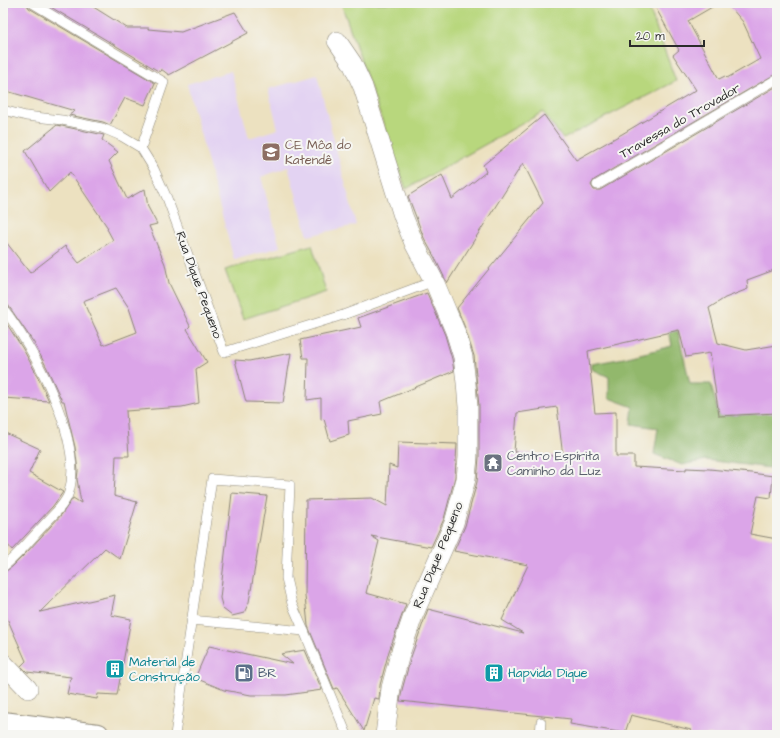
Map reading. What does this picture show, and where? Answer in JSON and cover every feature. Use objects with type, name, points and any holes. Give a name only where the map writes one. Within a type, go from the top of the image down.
[{"type":"main road","points":[[3,723],[98,735]]},
{"type":"street","name":"Rua Dique Pequeno","points":[[336,41],[352,63],[363,87],[402,216],[434,281],[455,331],[463,357],[468,407],[468,458],[466,480],[454,523],[413,616],[400,654],[391,688],[384,735]]},
{"type":"street","points":[[3,664],[28,689]]},
{"type":"lane","points":[[32,3],[164,82],[141,148]]},
{"type":"lane","name":"Travessa do Trovador","points":[[597,185],[777,79]]},
{"type":"lane","name":"Rua Dique Pequeno","points":[[3,110],[26,116],[62,120],[102,128],[121,136],[141,148],[154,169],[167,198],[224,352],[343,315],[434,281]]},
{"type":"lane","points":[[3,308],[15,323],[45,378],[66,428],[71,460],[69,494],[58,510],[17,556],[3,567]]},
{"type":"lane","points":[[175,735],[212,479],[290,486],[286,578],[292,604],[347,735]]},
{"type":"lane","points":[[191,620],[304,631]]},
{"type":"lane","points":[[540,735],[541,722]]},
{"type":"shaded area","name":"CE Môa do Katendê","points":[[231,71],[249,138],[278,129],[268,89],[317,75],[356,225],[308,236],[288,167],[261,177],[280,247],[234,260],[187,84]]},
{"type":"green space","points":[[341,3],[647,3],[676,81],[563,139],[543,112],[406,189]]},
{"type":"green space","points":[[312,245],[326,292],[243,319],[225,270]]},
{"type":"green space","points":[[676,323],[690,384],[711,384],[719,416],[751,414],[775,410],[770,468],[706,460],[682,465],[654,454],[658,428],[631,424],[633,407],[609,398],[609,377],[592,369],[592,364],[672,346],[668,324]]},
{"type":"building","points":[[3,3],[26,3],[29,8],[155,83],[145,105],[125,98],[110,125],[103,122],[69,115],[75,111],[3,90]]},
{"type":"building","points":[[44,3],[87,3],[127,28],[149,28],[148,29],[181,32],[235,12],[248,33],[169,75],[161,69],[160,72]]},
{"type":"building","points":[[653,3],[719,3],[688,21],[719,79],[725,76],[727,78],[760,59],[743,22],[727,3],[777,3],[777,73],[594,180],[591,185],[594,190],[600,190],[777,86],[777,269],[747,280],[748,289],[725,298],[709,308],[718,343],[746,350],[777,345],[777,413],[719,416],[710,353],[686,357],[679,330],[588,351],[595,413],[616,412],[616,456],[634,456],[634,467],[686,470],[686,468],[709,469],[773,476],[771,498],[758,496],[750,534],[777,539],[777,735],[689,735],[691,730],[631,715],[625,733],[570,724],[571,719],[400,701],[411,657],[428,609],[523,633],[502,620],[528,565],[454,551],[465,526],[477,482],[479,457],[479,406],[474,356],[457,308],[543,203],[523,163],[447,283],[424,238],[408,196],[442,175],[452,199],[486,172],[483,165],[544,115],[576,160],[696,90],[673,55],[679,50]],"holes":[[[557,407],[563,457],[514,452],[517,413]]]},
{"type":"building","points":[[57,125],[104,135],[102,140],[118,152],[109,161],[127,199],[145,189],[148,207],[157,224],[149,226],[165,264],[169,283],[190,326],[187,329],[207,362],[196,369],[199,403],[182,407],[126,411],[129,456],[116,456],[114,496],[137,502],[120,559],[105,548],[40,612],[115,595],[111,615],[131,619],[117,695],[98,694],[97,699],[67,694],[71,677],[27,672],[21,666],[26,661],[3,609],[3,573],[12,567],[28,551],[62,514],[73,498],[81,503],[77,479],[78,471],[75,447],[64,401],[62,401],[34,343],[8,305],[3,302],[3,238],[30,273],[65,246],[79,263],[113,240],[107,229],[108,228],[70,172],[49,192],[25,151]],"holes":[[[116,288],[129,308],[137,332],[103,345],[83,301]]]},
{"type":"building","points":[[427,293],[445,335],[454,371],[380,402],[382,414],[348,421],[349,435],[330,441],[324,419],[321,420],[321,398],[307,400],[308,358],[303,358],[300,340],[361,327],[358,318]]},
{"type":"building","points":[[3,318],[23,349],[49,401],[3,398]]},
{"type":"building","points":[[291,353],[283,403],[246,402],[235,360],[249,361]]},
{"type":"building","points":[[3,432],[40,449],[29,473],[63,492],[53,506],[12,550],[3,539]]},
{"type":"building","points":[[398,442],[457,444],[455,477],[444,519],[431,547],[371,536],[379,541],[366,593],[406,604],[389,651],[380,685],[379,699],[374,698],[364,731],[337,688],[334,689],[308,626],[305,596],[306,500],[372,498],[387,506],[389,465],[397,468]]},
{"type":"building","points":[[232,493],[267,496],[249,602],[244,613],[232,616],[223,609],[220,598]]},
{"type":"building","points":[[209,646],[293,664],[281,654],[305,650],[322,690],[286,695],[251,695],[224,690],[195,678]]},
{"type":"place","name":"CE Môa do Katendê","points":[[271,152]]},
{"type":"place","name":"Centro Espírita Caminho da Luz","points":[[493,463]]},
{"type":"place","name":"Material de Construção","points":[[115,669]]},
{"type":"place","name":"BR","points":[[244,673]]},
{"type":"place","name":"Hapvida Dique","points":[[494,673]]}]
